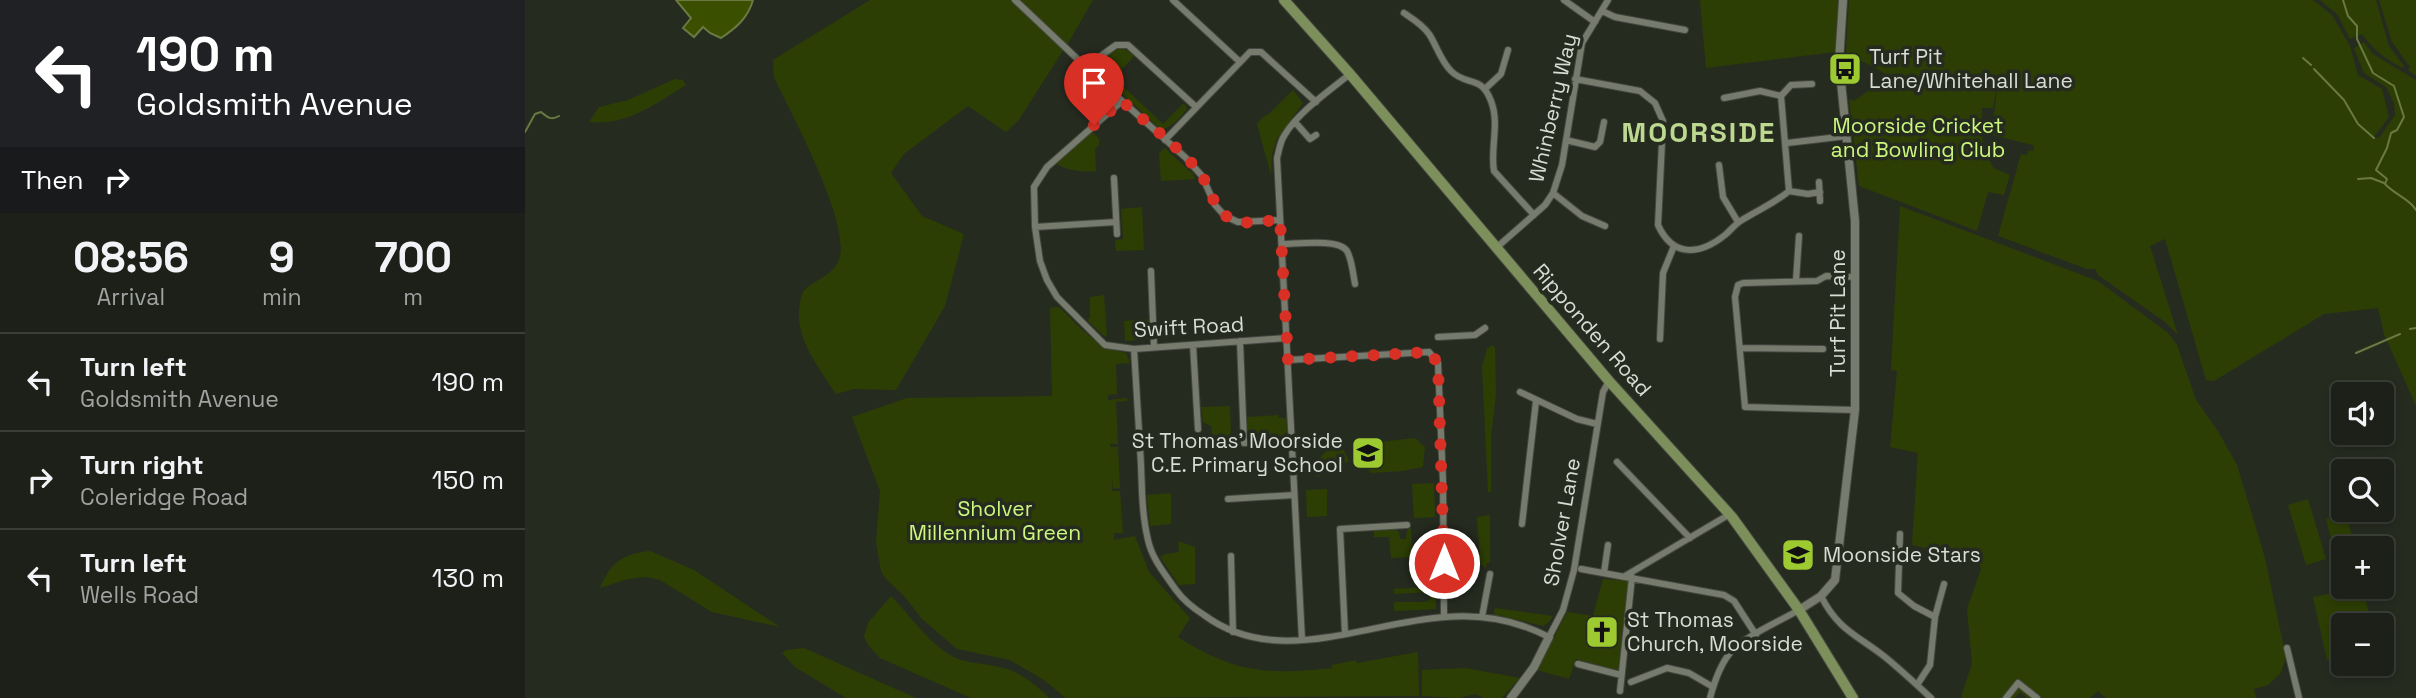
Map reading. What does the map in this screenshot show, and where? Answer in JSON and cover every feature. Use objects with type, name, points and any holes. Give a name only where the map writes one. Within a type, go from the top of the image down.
[{"type":"main road","name":"Ripponden Road","points":[[1284,0],[1350,74],[1609,381],[1730,514],[1800,610],[1853,698]]},
{"type":"street","points":[[1015,0],[1186,158],[1202,176],[1215,205],[1225,216],[1238,222],[1280,220]]},
{"type":"street","points":[[1173,0],[1240,62]]},
{"type":"street","points":[[1565,0],[1595,22]]},
{"type":"street","name":"Whinberry Way","points":[[1496,248],[1545,205],[1553,193],[1562,165],[1582,43],[1608,0]]},
{"type":"street","name":"Turf Pit Lane","points":[[1800,610],[1821,596],[1835,580],[1854,410],[1855,212],[1839,62],[1843,0]]},
{"type":"street","points":[[1602,10],[1615,17],[1685,30]]},
{"type":"street","points":[[1404,13],[1429,34],[1437,53],[1452,72],[1461,80],[1474,80],[1486,88],[1495,120],[1494,171],[1534,215]]},
{"type":"street","points":[[1087,66],[1117,45],[1128,45],[1196,107]]},
{"type":"street","points":[[1486,88],[1501,74],[1508,50]]},
{"type":"street","points":[[1165,140],[1250,52],[1261,52],[1316,102]]},
{"type":"street","points":[[1302,640],[1277,158],[1283,137],[1295,122],[1350,74]]},
{"type":"street","points":[[1576,79],[1640,91],[1655,103],[1663,121],[1658,225],[1663,236],[1674,246],[1687,250],[1707,248],[1738,222],[1789,191],[1808,194],[1820,192]]},
{"type":"street","points":[[1789,191],[1781,96],[1791,85],[1812,84]]},
{"type":"street","points":[[1724,98],[1760,91],[1781,96]]},
{"type":"street","name":"Swift Road","points":[[1122,101],[1043,171],[1034,187],[1035,227],[1040,261],[1057,297],[1105,345],[1134,348],[1286,338]]},
{"type":"street","points":[[1295,122],[1310,139],[1316,135]]},
{"type":"street","points":[[1566,141],[1595,147],[1600,142],[1604,122]]},
{"type":"street","points":[[1787,143],[1847,136]]},
{"type":"street","points":[[1719,165],[1723,197],[1738,222]]},
{"type":"street","points":[[1114,178],[1117,234]]},
{"type":"street","points":[[1819,182],[1820,201]]},
{"type":"street","points":[[1553,193],[1582,216],[1605,226]]},
{"type":"street","points":[[1035,227],[1116,222]]},
{"type":"street","points":[[1796,281],[1799,236]]},
{"type":"street","points":[[1282,244],[1331,243],[1343,246],[1348,253],[1355,284]]},
{"type":"street","points":[[1660,339],[1663,273],[1674,246]]},
{"type":"street","points":[[1151,271],[1154,347]]},
{"type":"street","points":[[1854,410],[1745,407],[1735,297],[1738,285],[1817,281],[1826,276],[1856,277]]},
{"type":"street","points":[[1438,337],[1475,335],[1485,328]]},
{"type":"street","points":[[1240,341],[1244,443],[1292,441]]},
{"type":"street","points":[[1193,345],[1198,429]]},
{"type":"street","points":[[1134,348],[1144,517],[1151,551],[1183,599],[1213,622],[1233,632],[1273,642],[1345,634],[1444,617],[1505,620],[1528,626],[1549,637]]},
{"type":"street","points":[[1740,348],[1823,349]]},
{"type":"street","points":[[1288,360],[1429,352],[1438,363],[1443,482],[1444,617]]},
{"type":"street","name":"Sholver Lane","points":[[1511,698],[1534,667],[1563,610],[1574,570],[1603,392],[1609,381]]},
{"type":"street","points":[[1520,392],[1577,419],[1597,424]]},
{"type":"street","points":[[1521,524],[1536,401]]},
{"type":"street","points":[[1617,462],[1691,538]]},
{"type":"street","points":[[1228,499],[1294,495]]},
{"type":"street","points":[[1628,577],[1730,514]]},
{"type":"street","points":[[1345,634],[1341,529],[1407,525]]},
{"type":"street","points":[[1900,534],[1898,593],[1935,617]]},
{"type":"street","points":[[1604,573],[1608,545]]},
{"type":"street","points":[[1231,556],[1233,632]]},
{"type":"street","points":[[1581,569],[1724,595],[1734,601],[1756,635]]},
{"type":"street","points":[[1482,617],[1490,574]]},
{"type":"street","points":[[1620,691],[1628,577]]},
{"type":"street","points":[[1917,685],[1930,664],[1935,617],[1944,584]]},
{"type":"street","points":[[1821,596],[1842,627],[1885,657],[1931,698]]},
{"type":"street","points":[[1710,698],[1730,651],[1800,610]]},
{"type":"street","points":[[2287,649],[2299,698]]},
{"type":"street","points":[[1578,664],[1621,675]]},
{"type":"street","points":[[1631,682],[1667,668],[1689,673],[1713,687]]},
{"type":"street","points":[[2006,698],[2018,683],[2037,698]]},
{"type":"green space","points":[[870,0],[1011,0],[1064,49],[1018,121],[1006,132],[968,106],[904,154],[891,173],[922,216],[964,234],[945,306],[896,390],[854,389],[836,394],[807,346],[799,320],[799,306],[803,292],[828,274],[839,260],[841,243],[837,221],[818,169],[774,77],[773,60]]},
{"type":"green space","points":[[1019,0],[1093,0],[1067,45]]},
{"type":"green space","points":[[1700,0],[1838,0],[1835,52],[1706,68]]},
{"type":"green space","name":"Moorside Cricket and Bowling Club","points":[[1849,0],[2313,0],[2332,15],[2350,46],[2358,75],[2382,89],[2389,117],[2374,137],[2379,138],[2395,115],[2394,103],[2386,87],[2364,73],[2354,48],[2364,42],[2373,54],[2416,80],[2416,406],[2384,334],[2378,308],[2324,314],[2214,381],[2206,380],[2165,239],[2150,246],[2178,335],[2165,322],[2098,275],[2095,269],[2087,269],[1998,236],[2021,154],[2027,155],[2028,151],[2034,150],[2033,145],[1992,135],[1998,79],[1993,108],[1982,108],[1983,149],[1994,168],[2010,175],[2004,195],[1988,192],[1977,231],[1859,186],[1849,99],[1854,101],[1888,77],[1846,52]]},
{"type":"green space","points":[[2320,0],[2376,0],[2389,46],[2403,68],[2380,54],[2362,34],[2350,39],[2337,14]]},
{"type":"green space","points":[[2379,0],[2416,0],[2416,76],[2408,70],[2410,67],[2392,42]]},
{"type":"green space","points":[[1122,47],[1135,55],[1114,78],[1163,124],[1184,103],[1187,109],[1168,127],[1161,130],[1098,71],[1096,63]]},
{"type":"green space","points":[[675,79],[683,80],[686,85],[640,112],[616,121],[589,122],[599,107],[628,100]]},
{"type":"green space","points":[[1293,90],[1303,103],[1277,139],[1272,154],[1271,175],[1257,124]]},
{"type":"green space","points":[[1091,130],[1099,139],[1099,145],[1095,149],[1096,171],[1075,170],[1056,163]]},
{"type":"green space","points":[[1165,148],[1195,179],[1161,181],[1159,153]]},
{"type":"green space","points":[[1900,206],[2098,281],[2168,333],[2177,345],[2196,400],[2237,465],[2265,558],[2286,658],[2280,674],[2268,685],[2254,689],[2256,698],[2106,698],[2098,691],[2090,698],[2027,698],[2020,692],[2015,698],[1961,698],[1972,663],[1967,609],[1981,569],[1978,560],[1912,545],[1918,453],[1890,447],[1897,371],[1891,370]]},
{"type":"green space","points":[[1142,207],[1144,250],[1116,251],[1115,240],[1123,239],[1121,209]]},
{"type":"green space","points":[[1104,295],[1105,337],[1087,320],[1090,318],[1090,297]]},
{"type":"green space","name":"Sholver Millennium Green","points":[[1059,307],[1097,341],[1126,353],[1130,363],[1116,364],[1117,394],[1108,395],[1108,400],[1127,398],[1127,401],[1116,402],[1118,444],[1110,444],[1111,447],[1118,447],[1120,488],[1113,489],[1112,477],[1112,491],[1120,491],[1123,533],[1114,533],[1114,540],[1135,536],[1149,572],[1190,618],[1178,637],[1217,658],[1252,669],[1270,671],[1332,668],[1332,665],[1356,660],[1357,663],[1418,652],[1419,696],[1066,698],[1044,680],[1010,660],[957,649],[922,619],[881,571],[876,542],[880,491],[852,417],[907,398],[1052,396],[1050,308]]},
{"type":"green space","points":[[1147,319],[1148,339],[1125,341],[1124,321]]},
{"type":"green space","points":[[1492,345],[1495,347],[1496,394],[1491,437],[1491,492],[1488,492],[1482,367],[1487,349]]},
{"type":"green space","points":[[1230,406],[1231,436],[1212,440],[1211,426],[1203,422],[1201,407]]},
{"type":"green space","points":[[1278,415],[1279,418],[1286,418],[1287,431],[1283,438],[1255,440],[1247,437],[1246,417]]},
{"type":"green space","points":[[1415,438],[1425,447],[1423,467],[1371,473],[1365,466],[1364,459],[1371,443]]},
{"type":"green space","points":[[1342,446],[1349,461],[1317,477],[1310,462],[1327,450]]},
{"type":"green space","points":[[1434,483],[1435,517],[1414,518],[1412,484]]},
{"type":"green space","points":[[1327,489],[1327,516],[1307,517],[1306,490]]},
{"type":"green space","points":[[1171,493],[1171,524],[1150,526],[1147,495]]},
{"type":"green space","points":[[2308,499],[2326,559],[2306,565],[2288,505]]},
{"type":"green space","points":[[1490,515],[1490,563],[1487,563],[1486,569],[1480,562],[1477,517]]},
{"type":"green space","points":[[2331,517],[2331,522],[2348,522],[2352,536],[2331,536],[2331,539],[2326,519]]},
{"type":"green space","points":[[1411,528],[1413,557],[1391,558],[1389,537],[1374,537],[1374,531],[1394,529],[1399,532],[1400,539],[1406,539],[1407,530]]},
{"type":"green space","points":[[1178,541],[1195,547],[1195,584],[1179,585],[1160,557],[1179,552]]},
{"type":"green space","points":[[650,551],[694,570],[780,627],[712,612],[660,580],[646,577],[628,579],[600,588],[619,561],[632,554]]},
{"type":"green space","points":[[1603,579],[1628,581],[1618,671],[1576,659],[1569,679],[1537,670],[1567,612],[1593,616]]},
{"type":"green space","points":[[1394,589],[1436,589],[1436,609],[1394,611],[1394,603],[1397,602],[1430,600],[1429,592],[1394,594]]},
{"type":"green space","points":[[2331,593],[2331,599],[2366,599],[2368,613],[2331,613],[2331,659],[2327,660],[2313,597]]},
{"type":"green space","points":[[891,596],[927,636],[952,656],[963,661],[1013,671],[1033,683],[1049,698],[971,698],[880,658],[864,636],[868,623]]},
{"type":"green space","points":[[1495,608],[1553,616],[1543,626],[1494,614]]},
{"type":"green space","points":[[804,648],[916,698],[846,698],[795,667],[782,653]]},
{"type":"green space","points":[[1465,668],[1520,678],[1502,698],[1484,698],[1475,694],[1459,698],[1422,696],[1422,670]]},
{"type":"shaded area","points":[[676,0],[753,0],[741,22],[721,38],[703,27],[694,37],[683,28],[691,18]]},
{"type":"waterway","points":[[2343,0],[2348,16],[2357,26],[2357,39],[2373,73],[2394,86],[2404,117],[2397,130],[2391,133],[2376,170],[2387,179],[2385,184],[2410,202],[2416,210]]},
{"type":"waterway","points":[[2303,58],[2311,65]]},
{"type":"waterway","points":[[2314,69],[2344,100],[2358,124],[2374,138]]},
{"type":"waterway","points":[[525,132],[535,114],[541,112],[551,118],[559,116]]},
{"type":"waterway","points":[[2358,179],[2371,178],[2384,183]]},
{"type":"waterway","points":[[2410,329],[2416,328]]},
{"type":"waterway","points":[[2356,353],[2400,334]]},
{"type":"place","name":"Turf Pit Lane/Whitehall Lane","points":[[1845,69]]},
{"type":"place","name":"St Thomas' Moorside C.E. Primary School","points":[[1368,453]]},
{"type":"place","name":"Moonside Stars","points":[[1798,555]]},
{"type":"place","name":"St Thomas Church, Moorside","points":[[1602,632]]},
{"type":"district","name":"MOORSIDE","points":[[1699,132]]},
{"type":"route","points":[[1094,125],[1122,101],[1186,158],[1202,176],[1215,205],[1225,216],[1238,222],[1280,220],[1288,360],[1429,352],[1438,363],[1444,563]]}]
